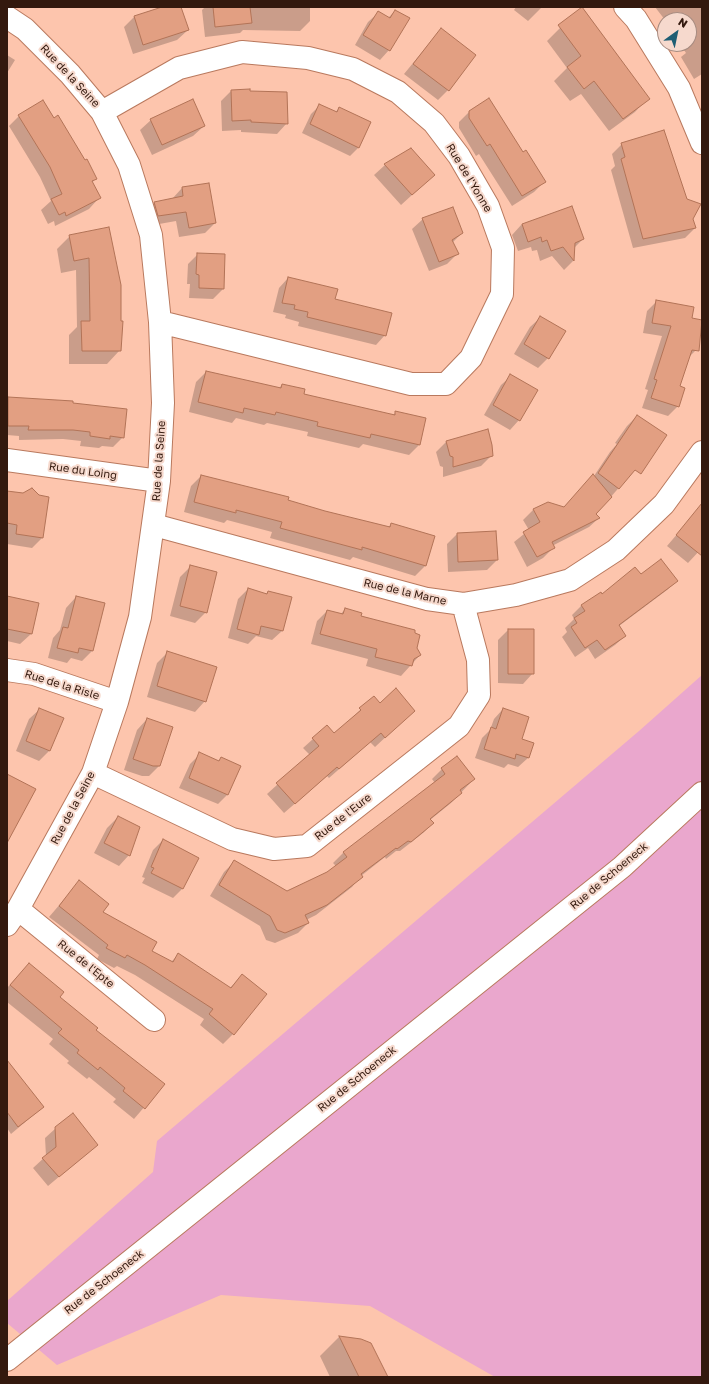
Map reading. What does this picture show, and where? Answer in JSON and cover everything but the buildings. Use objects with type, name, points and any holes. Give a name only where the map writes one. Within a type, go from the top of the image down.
[{"type":"street","points":[[625,7],[636,19],[680,88],[702,143]]},
{"type":"street","name":"Rue de la Seine","points":[[7,17],[25,29],[70,74],[102,112],[129,165],[150,235],[160,322],[163,403],[159,481],[140,617],[117,702],[93,773],[12,917]]},
{"type":"street","name":"Rue de l'Yonne","points":[[102,112],[179,68],[242,52],[308,58],[353,69],[398,92],[434,123],[459,156],[488,206],[503,248],[502,294],[471,358],[446,384],[410,384],[160,322]]},
{"type":"street","name":"Rue de la Marne","points":[[154,525],[427,599],[463,604],[516,595],[570,580],[616,550],[664,504],[702,452]]},
{"type":"street","name":"Rue du Loing","points":[[7,460],[159,481]]},
{"type":"street","name":"Rue de l'Eure","points":[[93,773],[232,839],[274,850],[307,846],[459,726],[479,695],[478,660],[463,604]]},
{"type":"street","name":"Rue de la Risle","points":[[7,670],[34,674],[117,702]]},
{"type":"street","name":"Rue de Schoeneck","points":[[7,1360],[622,866],[702,793]]},
{"type":"street","name":"Rue de l'Epte","points":[[12,917],[154,1020]]},
{"type":"shaded area","points":[[702,675],[702,1377],[495,1377],[370,1306],[221,1295],[57,1365],[7,1323],[7,1301],[153,1172],[157,1141],[639,731]]}]
